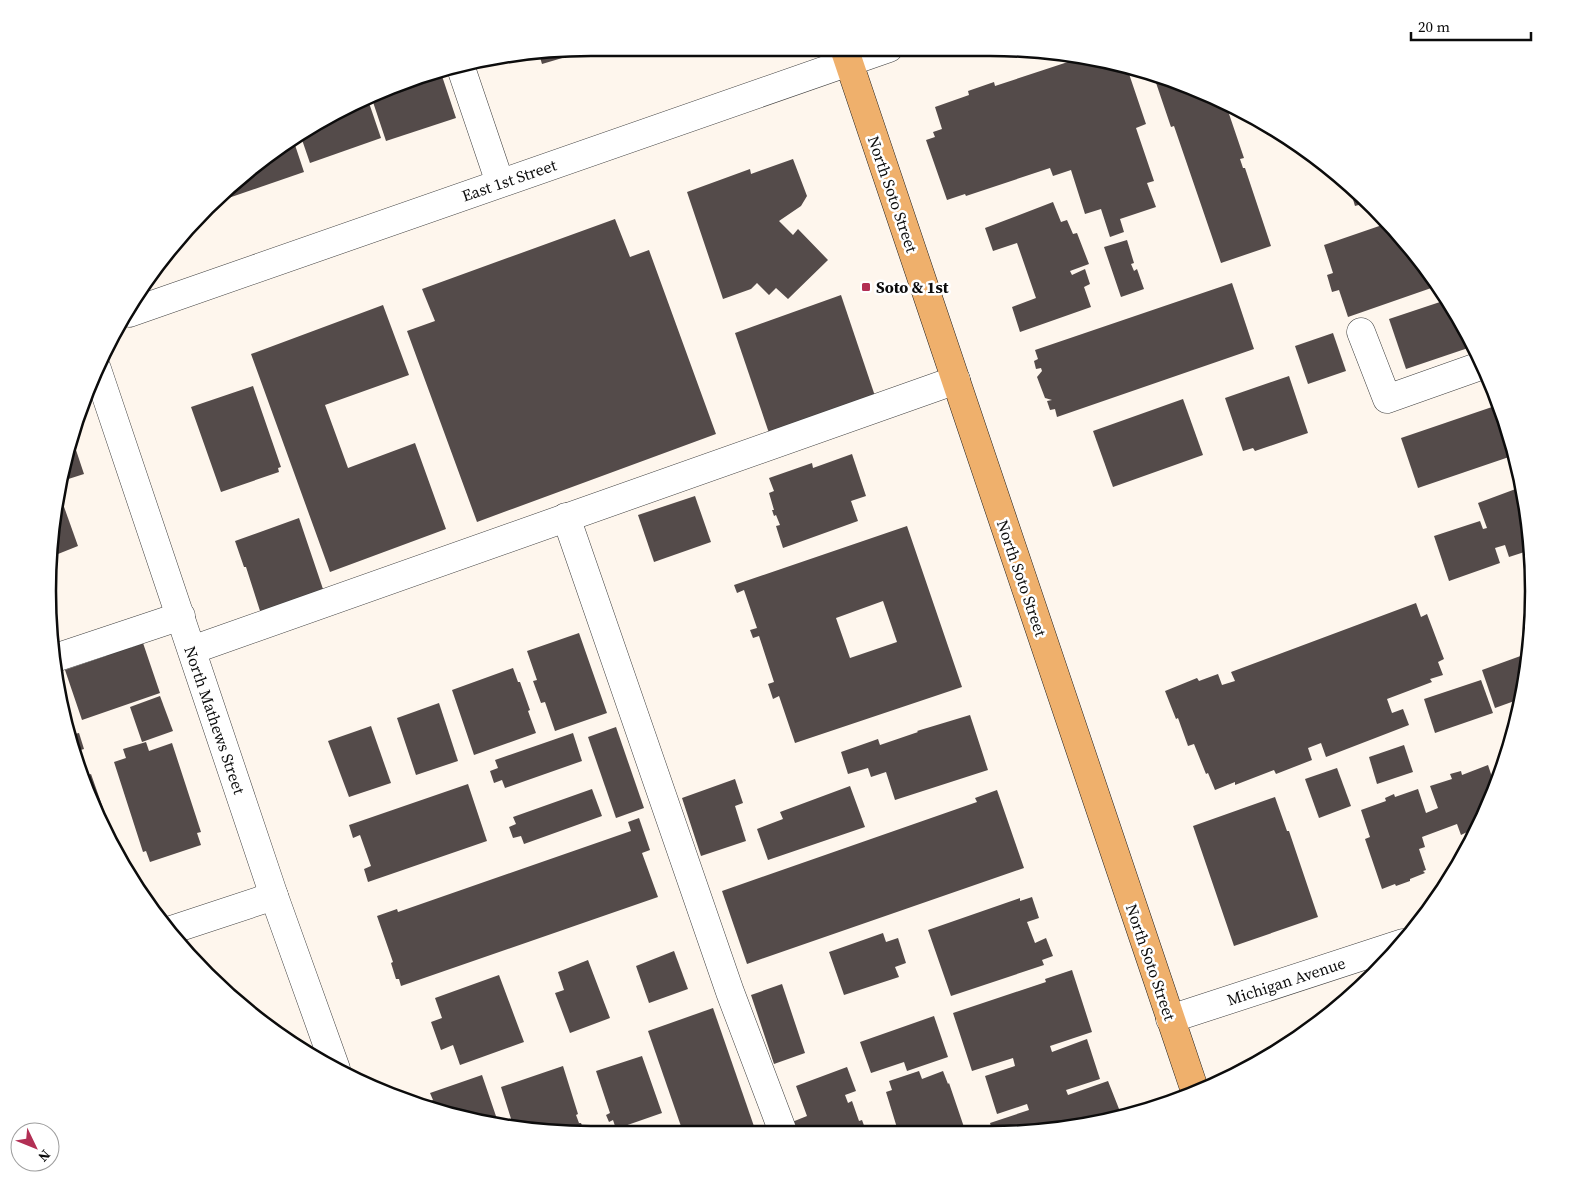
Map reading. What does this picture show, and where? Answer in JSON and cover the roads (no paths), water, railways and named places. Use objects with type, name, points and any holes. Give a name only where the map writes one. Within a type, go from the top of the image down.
[{"type":"main road","name":"North Soto Street","points":[[846,56],[1193,1086]]},
{"type":"street","name":"East 1st Street","points":[[139,306],[500,183],[843,56]]},
{"type":"street","points":[[462,72],[500,183]]},
{"type":"street","points":[[1361,332],[1387,398],[1476,367]]},
{"type":"street","name":"North Mathews Street","points":[[100,379],[274,896],[332,1059]]},
{"type":"street","points":[[192,650],[956,380]]},
{"type":"street","points":[[566,518],[730,992],[781,1126]]},
{"type":"street","points":[[60,656],[180,616]]},
{"type":"street","points":[[176,928],[274,896]]},
{"type":"street","name":"Michigan Avenue","points":[[1170,1019],[1388,948]]},
{"type":"place","name":"Soto & 1st","points":[[866,287]]}]
